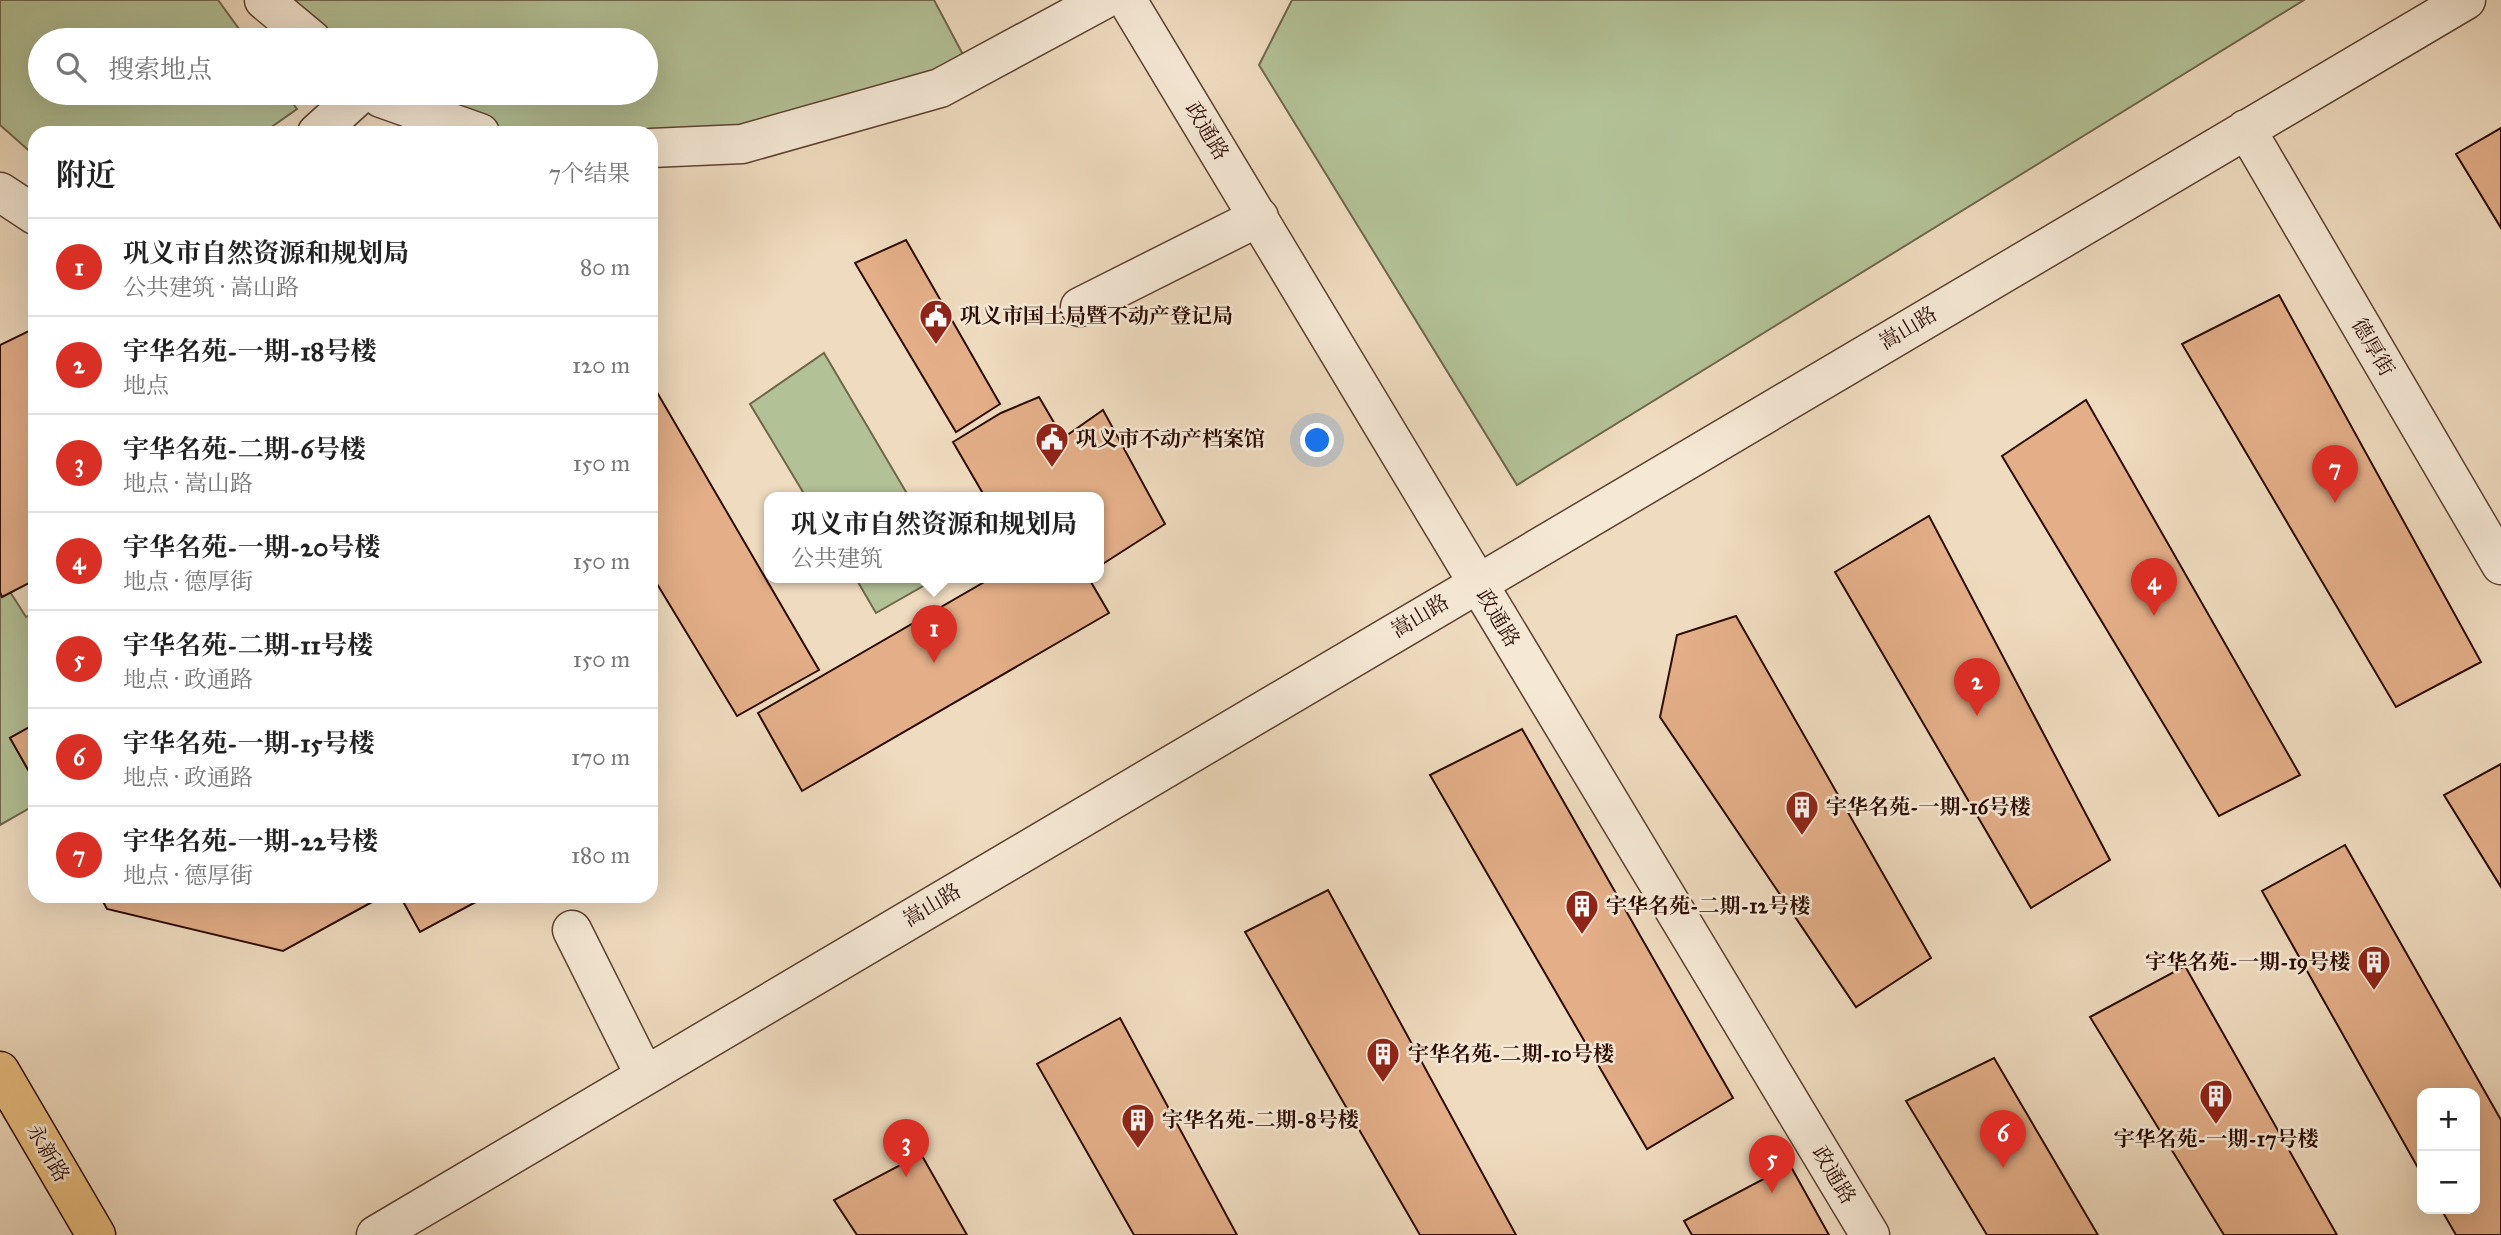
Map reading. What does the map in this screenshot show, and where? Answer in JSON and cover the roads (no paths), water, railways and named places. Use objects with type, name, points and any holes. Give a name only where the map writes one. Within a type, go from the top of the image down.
[{"type":"main road","name":"永新路","points":[[0,1071],[96,1235]]},
{"type":"street","points":[[264,0],[298,28]]},
{"type":"street","points":[[658,148],[742,144],[940,88],[1103,0]]},
{"type":"street","name":"政通路","points":[[1127,0],[1870,1235]]},
{"type":"street","name":"嵩山路","points":[[376,1235],[2466,0]]},
{"type":"street","points":[[325,126],[347,105]]},
{"type":"street","points":[[401,105],[460,126]]},
{"type":"street","name":"德厚街","points":[[2246,130],[2501,565]]},
{"type":"street","points":[[0,192],[28,210]]},
{"type":"street","points":[[1080,307],[1259,217]]},
{"type":"street","points":[[572,930],[645,1076]]},
{"type":"place","name":"巩义市国土局暨不动产登记局","points":[[936,346]]},
{"type":"place","name":"巩义市不动产档案馆","points":[[1052,469]]},
{"type":"place","name":"宇华名苑-一期-22号楼","points":[[2335,503]]},
{"type":"place","name":"宇华名苑-一期-20号楼","points":[[2154,616]]},
{"type":"place","name":"巩义市自然资源和规划局","points":[[934,663]]},
{"type":"place","name":"宇华名苑-一期-18号楼","points":[[1977,716]]},
{"type":"place","name":"宇华名苑-一期-16号楼","points":[[1802,837]]},
{"type":"place","name":"宇华名苑-二期-12号楼","points":[[1582,936]]},
{"type":"place","name":"宇华名苑-一期-19号楼","points":[[2374,992]]},
{"type":"place","name":"宇华名苑-二期-10号楼","points":[[1383,1084]]},
{"type":"place","name":"宇华名苑-一期-17号楼","points":[[2216,1126]]},
{"type":"place","name":"宇华名苑-二期-8号楼","points":[[1138,1150]]},
{"type":"place","name":"宇华名苑-一期-15号楼","points":[[2003,1168]]},
{"type":"place","name":"宇华名苑-二期-6号楼","points":[[906,1177]]},
{"type":"place","name":"宇华名苑-二期-11号楼","points":[[1772,1193]]}]
